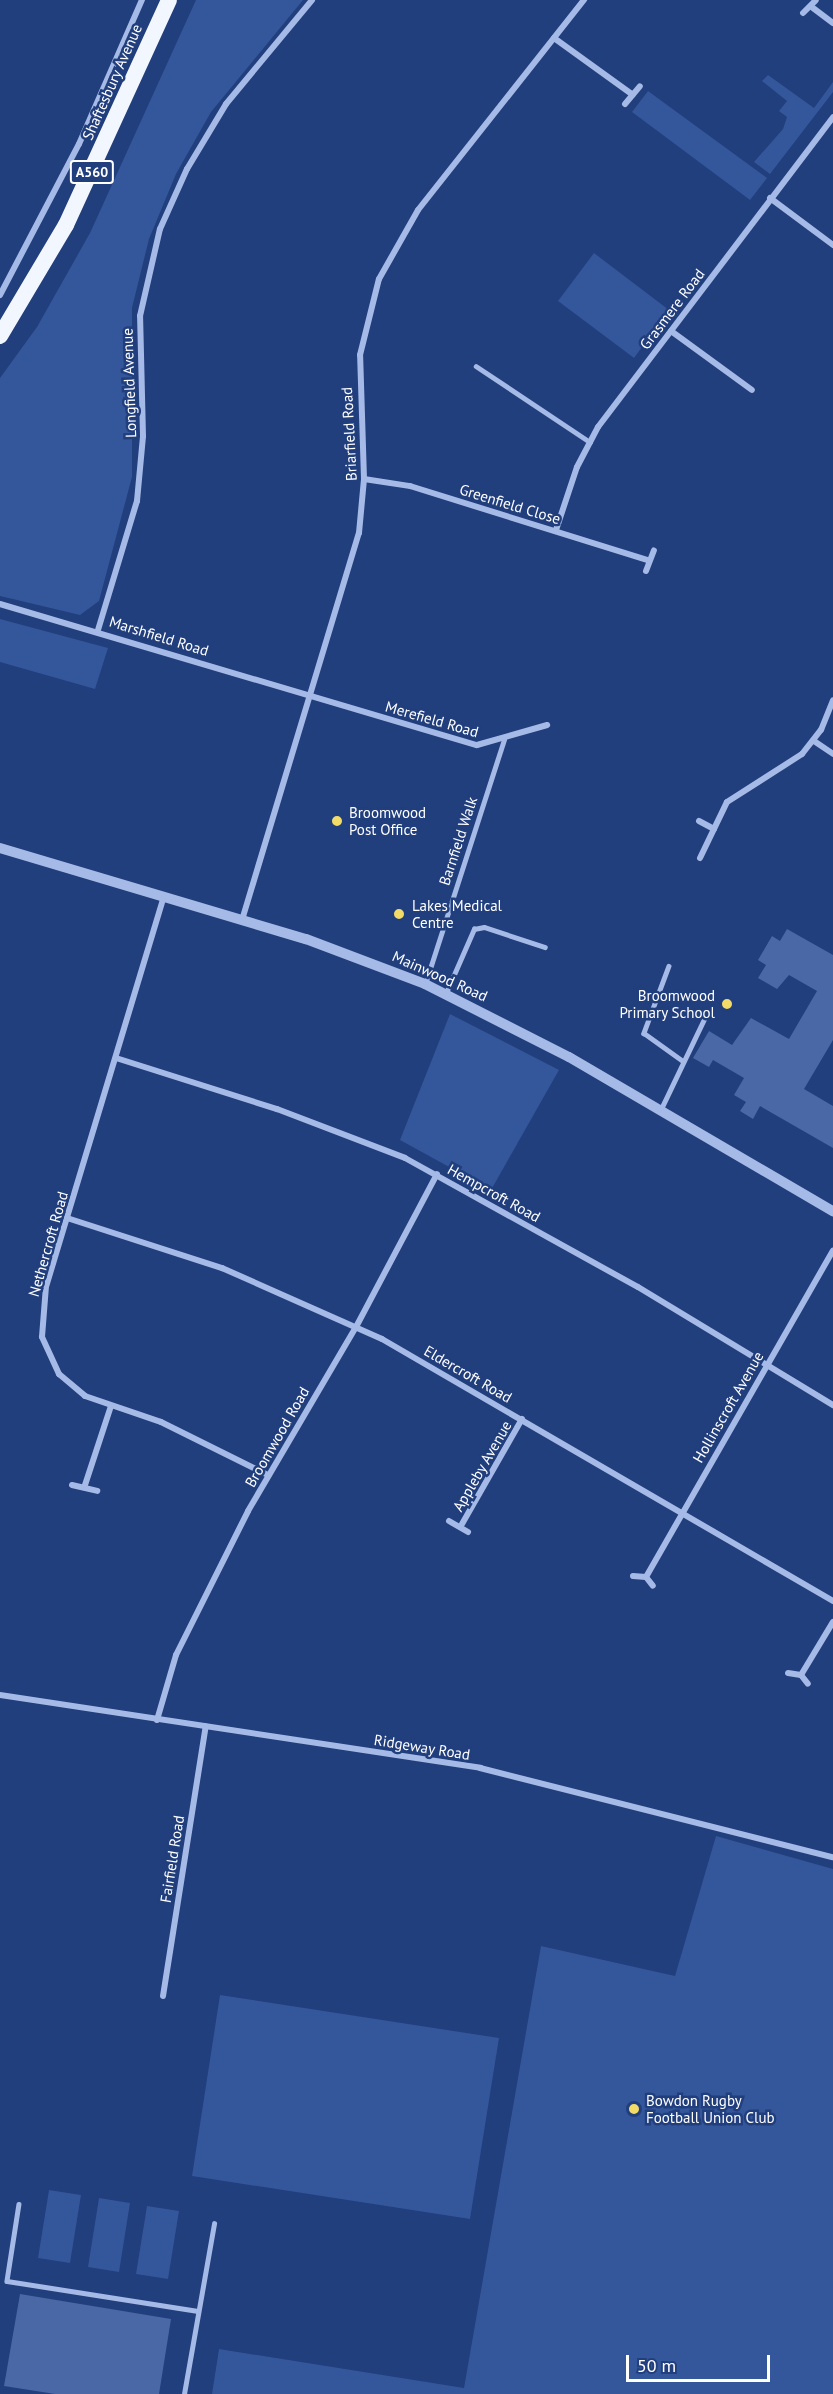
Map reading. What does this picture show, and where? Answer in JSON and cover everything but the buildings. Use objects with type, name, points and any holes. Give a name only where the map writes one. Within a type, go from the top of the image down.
[{"type":"highway","name":"Shaftesbury Avenue","points":[[0,336],[66,225],[169,0]]},
{"type":"street","name":"Shaftesbury Avenue","points":[[0,295],[79,144],[142,0]]},
{"type":"street","name":"Longfield Avenue","points":[[98,630],[136,501],[143,436],[140,316],[160,229],[195,153],[226,104],[312,0]]},
{"type":"street","name":"Briarfield Road","points":[[242,921],[356,547],[364,479],[360,365],[379,279],[413,218],[584,0]]},
{"type":"street","points":[[803,13],[813,8],[816,0]]},
{"type":"street","points":[[813,8],[833,23]]},
{"type":"street","points":[[554,38],[633,95]]},
{"type":"street","points":[[625,104],[640,86]]},
{"type":"street","name":"Grasmere Road","points":[[556,530],[590,442],[770,198],[833,117]]},
{"type":"street","points":[[770,198],[833,245]]},
{"type":"street","points":[[671,331],[752,390]]},
{"type":"street","name":"Greenfield Close","points":[[364,479],[410,486],[648,560]]},
{"type":"street","points":[[646,571],[648,560],[654,550]]},
{"type":"street","name":"Marshfield Road","points":[[0,604],[98,630],[311,695]]},
{"type":"street","name":"Merefield Road","points":[[311,695],[477,745],[547,725]]},
{"type":"street","points":[[700,858],[732,796],[790,763],[814,741],[833,700]]},
{"type":"street","name":"Barnfield Walk","points":[[425,984],[504,739]]},
{"type":"street","points":[[814,741],[833,754]]},
{"type":"street","points":[[699,821],[714,829]]},
{"type":"street","name":"Mainwood Road","points":[[0,848],[242,921],[446,993],[660,1111],[833,1211]]},
{"type":"street","name":"Nethercroft Road","points":[[164,897],[43,1299],[42,1337],[67,1383],[111,1406],[161,1422],[268,1475]]},
{"type":"street","name":"Hempcroft Road","points":[[116,1058],[336,1130],[437,1174],[638,1287],[765,1366],[833,1405]]},
{"type":"street","name":"Broomwood Road","points":[[157,1720],[176,1655],[268,1475],[356,1327],[437,1174]]},
{"type":"street","name":"Eldercroft Road","points":[[67,1218],[222,1268],[356,1327],[522,1419],[833,1601]]},
{"type":"street","name":"Hollinscroft Avenue","points":[[646,1577],[681,1512],[833,1251]]},
{"type":"street","points":[[85,1485],[111,1406]]},
{"type":"street","name":"Appleby Avenue","points":[[462,1524],[522,1419]]},
{"type":"street","points":[[72,1485],[85,1485],[97,1491]]},
{"type":"street","name":"Appleby Avenue","points":[[449,1521],[462,1524],[468,1532]]},
{"type":"street","points":[[633,1576],[646,1577],[653,1586]]},
{"type":"street","points":[[801,1675],[833,1622]]},
{"type":"street","points":[[788,1673],[801,1675],[808,1684]]},
{"type":"street","name":"Ridgeway Road","points":[[0,1695],[508,1774],[833,1857]]},
{"type":"street","name":"Fairfield Road","points":[[163,1996],[206,1726]]},
{"type":"lane","points":[[476,366],[590,442]]},
{"type":"lane","points":[[446,993],[474,929],[484,927],[545,947]]},
{"type":"lane","points":[[669,966],[644,1033],[683,1061]]},
{"type":"lane","points":[[660,1111],[708,1011]]},
{"type":"lane","points":[[19,2204],[7,2281],[198,2311]]},
{"type":"lane","points":[[184,2394],[214,2224]]},
{"type":"shaded area","points":[[196,0],[303,0],[211,112],[176,174],[149,239],[132,308],[132,477],[99,601],[80,615],[0,596],[0,378],[37,327],[90,233]]},
{"type":"shaded area","points":[[768,75],[814,108],[833,82],[833,92],[770,174],[754,162],[783,129],[787,117],[779,111],[787,101],[762,81]]},
{"type":"shaded area","points":[[648,91],[767,178],[750,200],[632,112]]},
{"type":"shaded area","points":[[594,253],[669,310],[634,358],[558,301]]},
{"type":"shaded area","points":[[0,619],[108,648],[95,689],[0,662]]},
{"type":"shaded area","points":[[450,1014],[559,1070],[491,1190],[400,1140]]},
{"type":"shaded area","name":"Bowdon Rugby Football Union Club","points":[[716,1836],[833,1869],[833,2394],[212,2394],[219,2349],[464,2388],[541,1946],[675,1976]]},
{"type":"shaded area","points":[[220,1995],[499,2038],[470,2219],[192,2176]]},
{"type":"shaded area","points":[[49,2190],[81,2195],[70,2263],[38,2258]]},
{"type":"shaded area","points":[[99,2198],[130,2203],[119,2272],[88,2267]]},
{"type":"shaded area","points":[[147,2206],[179,2211],[168,2279],[136,2274]]},
{"type":"place","name":"Broomwood Post Office","points":[[337,821]]},
{"type":"place","name":"Lakes Medical Centre","points":[[399,914]]},
{"type":"place","name":"Broomwood Primary School","points":[[727,1004]]},
{"type":"place","name":"Bowdon Rugby Football Union Club","points":[[634,2109]]}]
